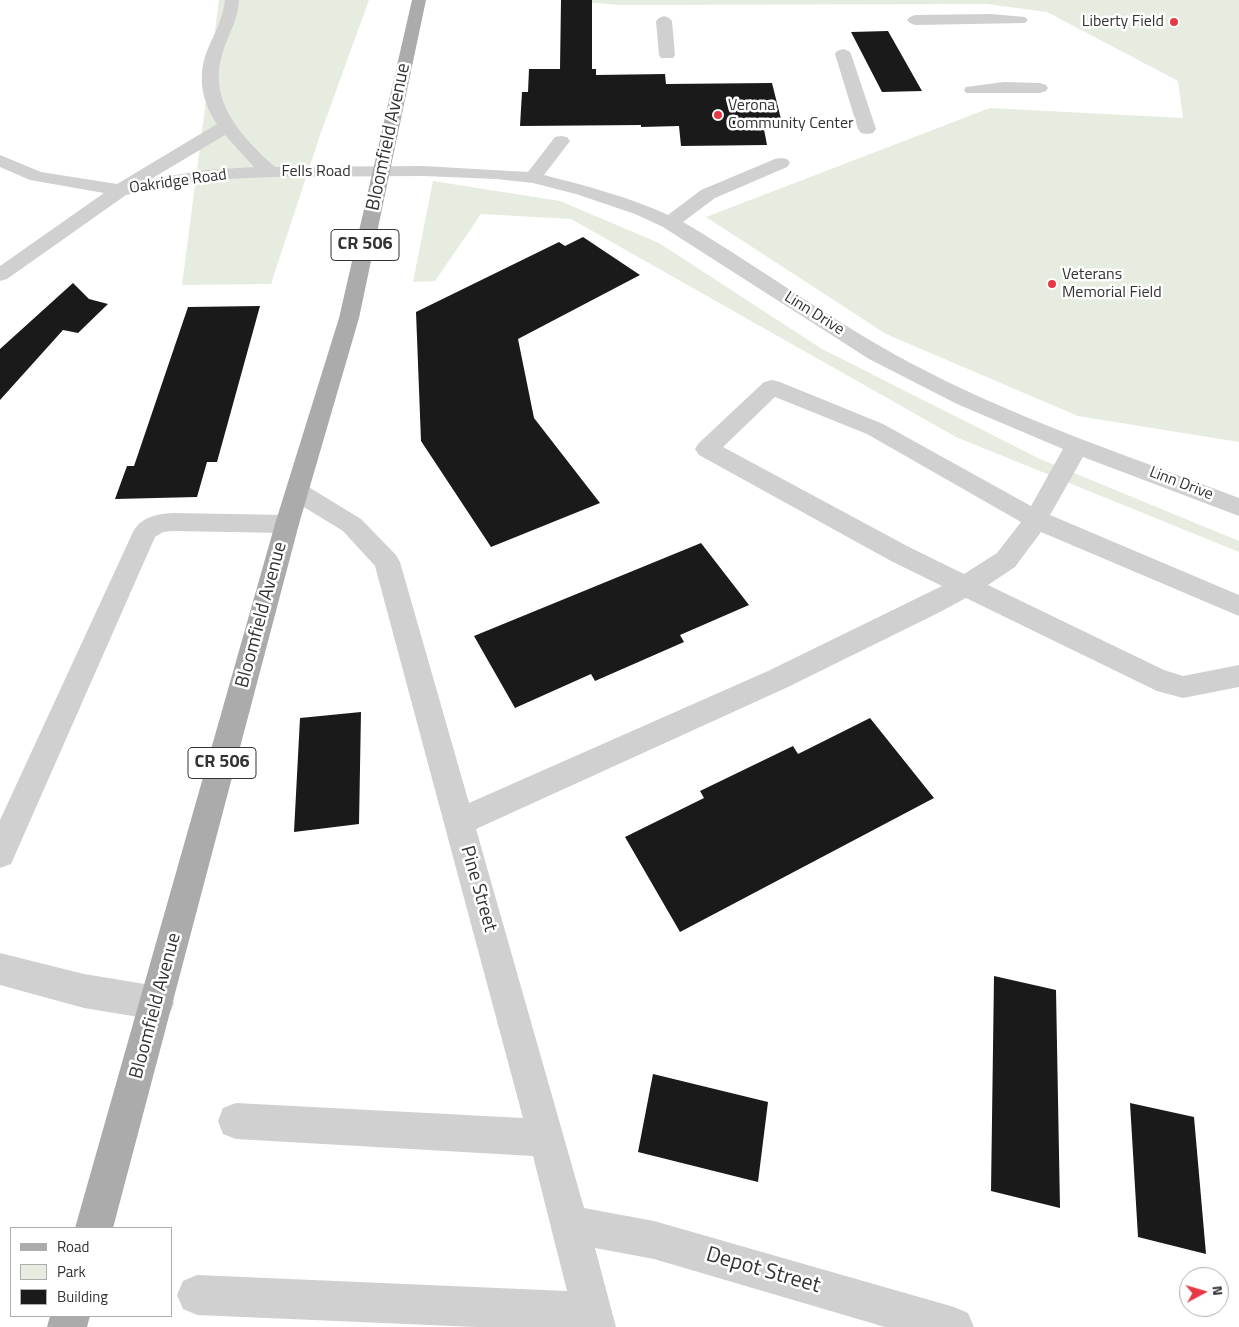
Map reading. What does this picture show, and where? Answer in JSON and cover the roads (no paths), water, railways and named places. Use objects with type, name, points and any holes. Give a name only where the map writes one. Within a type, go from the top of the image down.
[{"type":"main road","name":"Bloomfield Avenue","points":[[94,1227],[287,524],[349,318],[419,0]]},
{"type":"street","name":"Fells Road","points":[[232,0],[229,23],[214,54],[210,69],[209,85],[213,101],[227,126],[248,152],[270,172],[381,172]]},
{"type":"street","points":[[991,18],[1002,7]]},
{"type":"street","points":[[915,20],[991,18],[1020,20]]},
{"type":"street","points":[[664,21],[667,55]]},
{"type":"street","points":[[843,54],[867,129]]},
{"type":"street","points":[[972,90],[1004,87],[1040,88]]},
{"type":"street","points":[[0,275],[120,190],[227,126]]},
{"type":"street","points":[[533,178],[561,141]]},
{"type":"street","name":"Oakridge Road","points":[[0,160],[36,176],[120,190],[206,175],[270,172]]},
{"type":"street","points":[[670,223],[708,194],[781,163]]},
{"type":"street","name":"Linn Drive","points":[[381,172],[463,172],[533,178],[612,199],[670,223],[878,354],[939,386],[1008,418],[1239,506]]},
{"type":"street","points":[[1239,606],[1035,519],[875,429],[772,387],[707,449],[900,554],[967,585],[1157,680],[1183,687],[1239,676]]},
{"type":"street","points":[[459,822],[778,679],[930,606],[967,585],[1006,560],[1035,519],[1068,465],[1077,444]]},
{"type":"street","name":"Pine Street","points":[[298,492],[352,525],[387,562],[547,1138],[594,1319]]},
{"type":"street","points":[[0,854],[145,532],[150,527],[160,523],[173,522],[287,524]]},
{"type":"street","points":[[0,969],[84,991],[157,1003]]},
{"type":"street","points":[[236,1121],[547,1138]]},
{"type":"street","name":"Depot Street","points":[[569,1224],[654,1240],[954,1327]]},
{"type":"street","points":[[197,1295],[594,1319]]},
{"type":"place","name":"Liberty Field","points":[[1174,22]]},
{"type":"place","name":"Verona Community Center","points":[[718,115]]},
{"type":"place","name":"Veterans Memorial Field","points":[[1052,284]]}]
